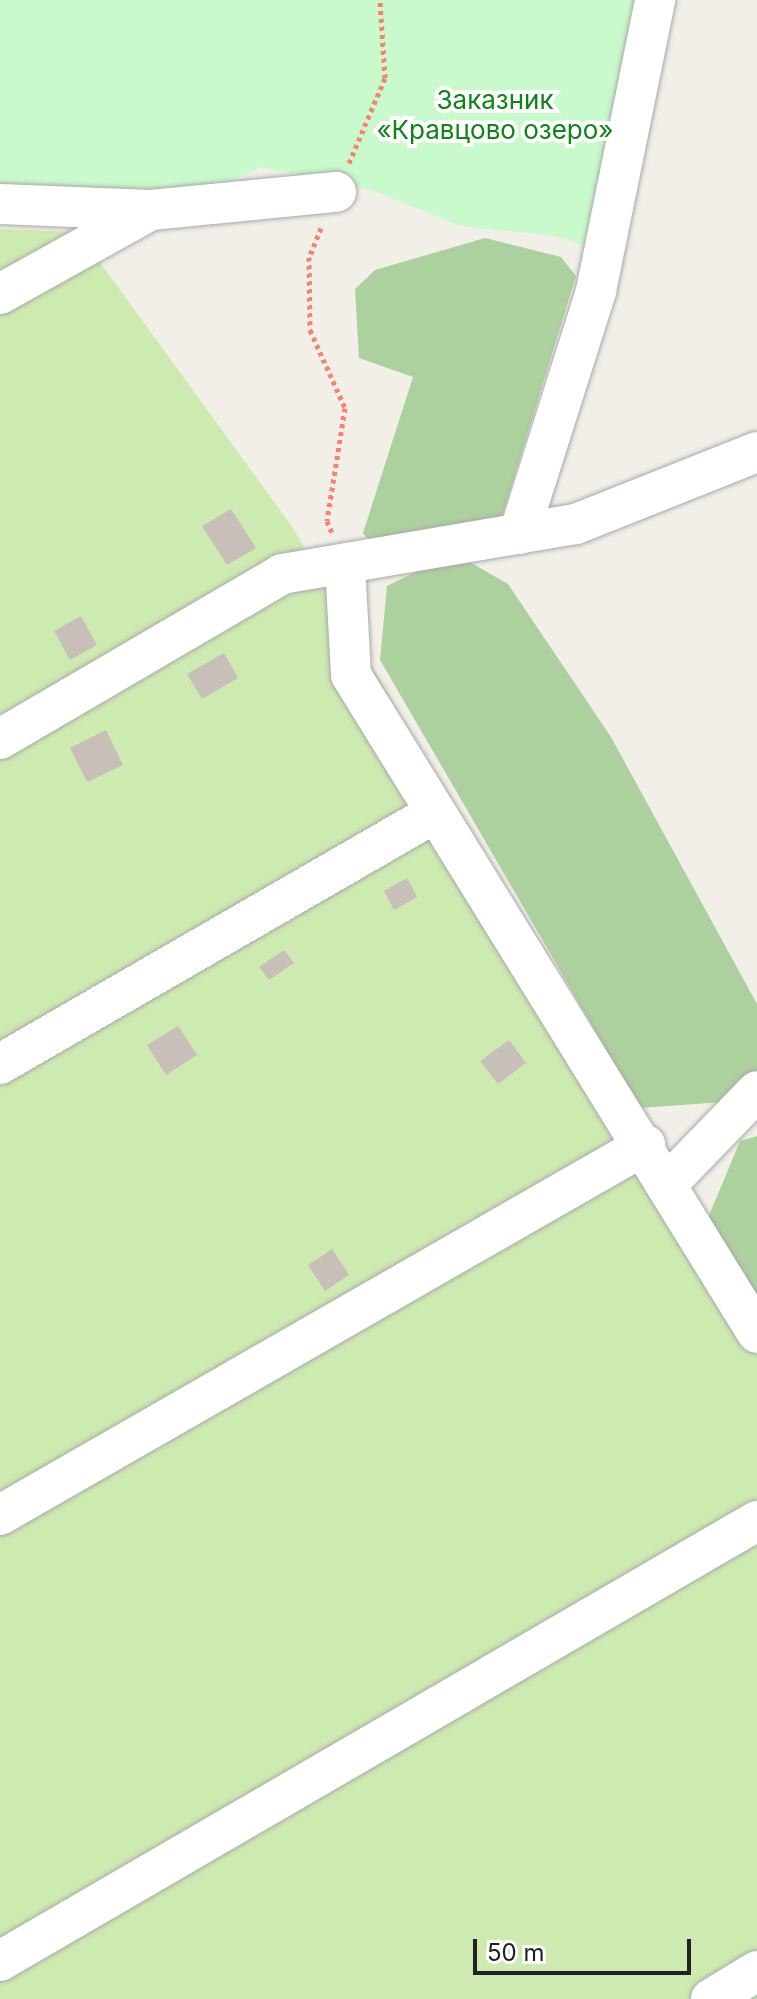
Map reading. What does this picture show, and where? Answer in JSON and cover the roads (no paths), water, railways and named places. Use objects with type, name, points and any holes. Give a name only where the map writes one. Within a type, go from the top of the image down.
[{"type":"street","points":[[519,534],[596,291],[655,0]]},
{"type":"street","points":[[0,204],[151,210],[336,192]]},
{"type":"street","points":[[0,294],[151,210]]},
{"type":"street","points":[[0,739],[282,574],[576,524],[757,452]]},
{"type":"street","points":[[345,564],[351,675],[432,815],[645,1145],[757,1333]]},
{"type":"street","points":[[0,1064],[432,815]]},
{"type":"street","points":[[667,1184],[757,1091]]},
{"type":"street","points":[[0,1515],[645,1145]]},
{"type":"street","points":[[0,1961],[757,1521]]},
{"type":"street","points":[[711,1999],[757,1971]]},
{"type":"park label","name":"Заказник «Кравцово озеро»","points":[[495,115]]}]
